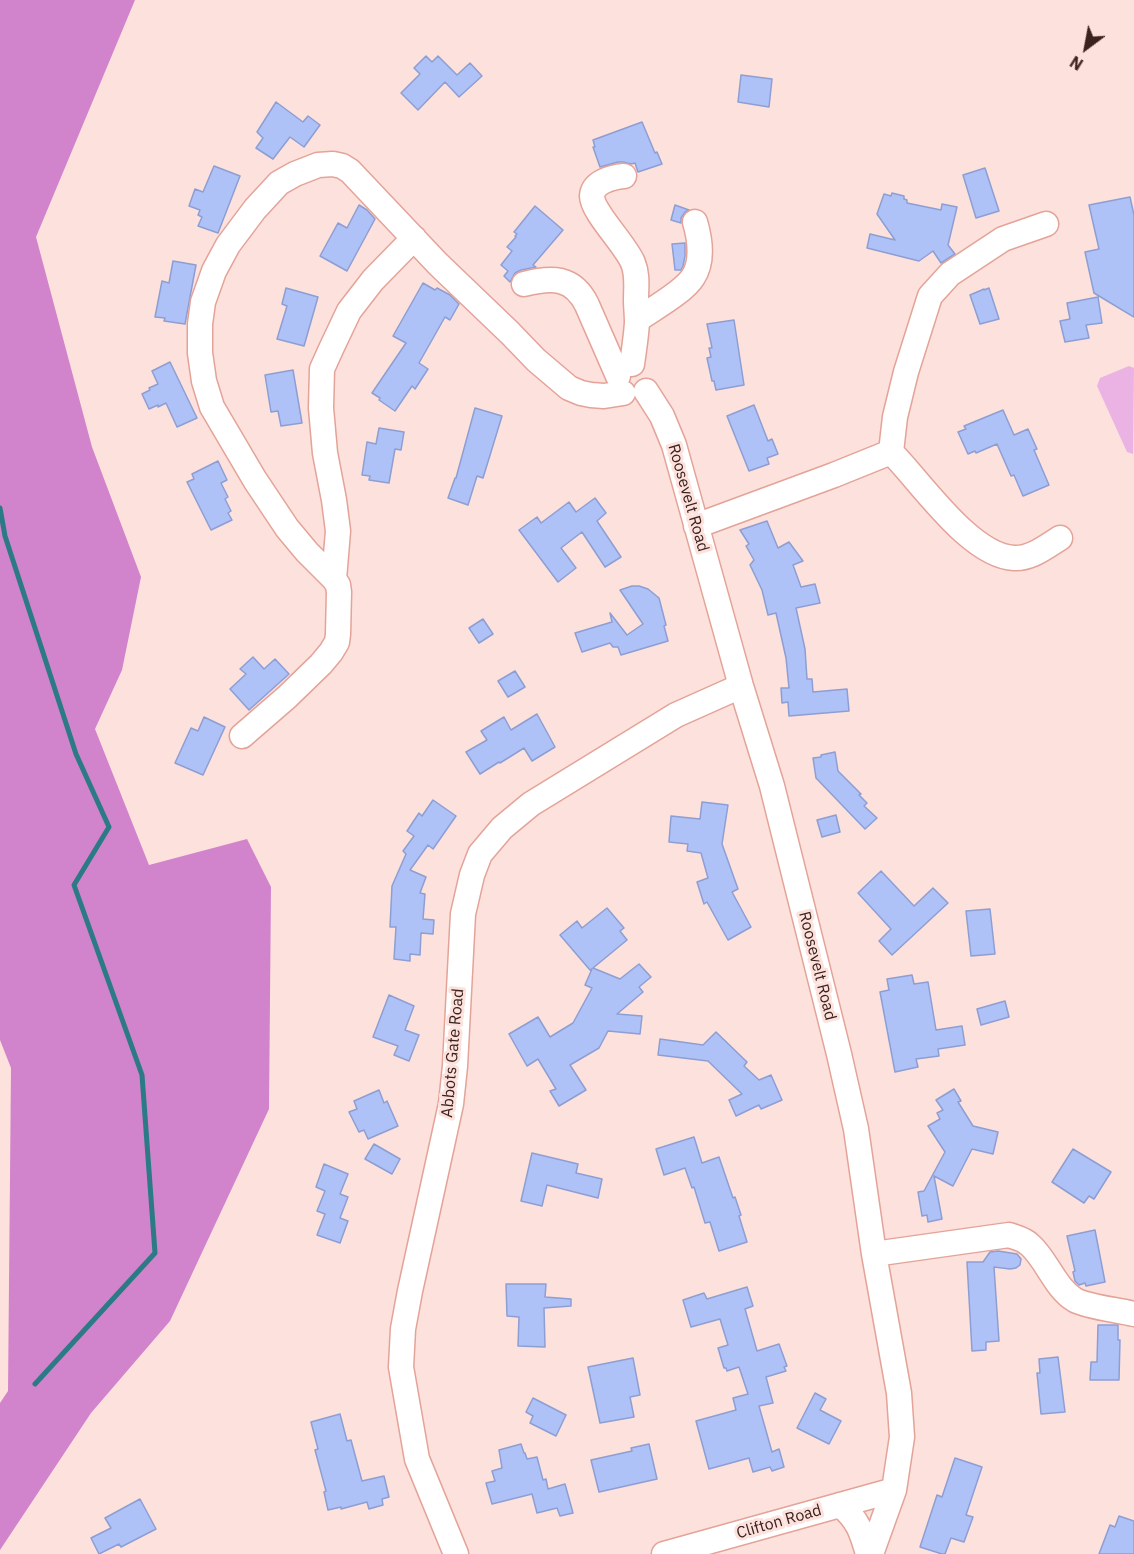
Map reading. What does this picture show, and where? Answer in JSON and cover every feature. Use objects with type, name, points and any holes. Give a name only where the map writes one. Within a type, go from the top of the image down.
[{"type":"street","points":[[242,736],[287,697],[331,652],[337,642],[339,592],[334,579],[287,528],[255,480],[212,407],[204,381],[200,353],[200,324],[203,302],[214,271],[228,245],[255,209],[279,183],[300,171],[318,165],[342,166],[350,171],[536,360],[569,388],[581,393],[604,396],[630,381],[637,320],[637,280],[633,263],[592,200],[593,190],[597,186],[604,181],[624,176]]},
{"type":"street","points":[[637,320],[678,292],[694,276],[699,255],[699,238],[695,222]]},
{"type":"street","points":[[1046,224],[1004,239],[950,274],[930,296],[906,372],[895,417],[891,452],[964,532],[986,549],[1013,558],[1023,557],[1034,554],[1060,538]]},
{"type":"street","points":[[334,579],[338,531],[325,453],[322,369],[349,311],[373,280],[414,238]]},
{"type":"street","name":"Roosevelt Road","points":[[524,284],[543,279],[556,280],[577,290],[583,296],[630,381],[662,416],[674,444],[741,686],[772,786],[856,1129],[874,1254],[899,1394],[902,1437],[894,1490],[869,1554]]},
{"type":"street","points":[[696,526],[891,452]]},
{"type":"street","name":"Abbots Gate Road","points":[[456,1554],[417,1459],[401,1367],[403,1329],[410,1291],[451,1104],[463,914],[472,875],[480,854],[502,828],[531,804],[676,715],[741,686]]},
{"type":"street","points":[[874,1254],[1009,1235],[1031,1246],[1073,1299],[1081,1303],[1134,1314]]},
{"type":"street","name":"Clifton Road","points":[[664,1554],[894,1490]]},
{"type":"street","points":[[840,1505],[855,1520],[869,1554]]},
{"type":"shaded area","points":[[0,0],[135,0],[36,237],[92,447],[141,577],[122,670],[95,729],[149,865],[247,839],[271,887],[269,1109],[170,1321],[91,1413],[0,1550],[0,1403],[8,1391],[11,1068],[0,1040]]},
{"type":"shaded area","points":[[1129,366],[1134,368],[1133,454],[1127,452],[1097,386],[1100,378]]},
{"type":"building","points":[[426,56],[432,62],[438,56],[457,75],[470,63],[482,76],[459,97],[445,82],[418,110],[401,93],[420,74],[414,68]]},
{"type":"building","points":[[741,75],[772,79],[769,107],[738,102]]},
{"type":"building","points":[[276,102],[303,122],[308,116],[320,125],[304,147],[290,137],[273,159],[256,148],[263,138],[257,132]]},
{"type":"building","points":[[642,122],[662,164],[638,172],[635,163],[618,162],[600,167],[593,140]]},
{"type":"building","points":[[214,166],[240,176],[218,233],[198,226],[202,217],[198,215],[200,210],[189,206],[195,189],[203,192]]},
{"type":"building","points":[[985,168],[999,211],[976,218],[963,175]]},
{"type":"building","points":[[892,193],[904,196],[907,203],[941,210],[942,204],[957,207],[948,245],[955,254],[941,263],[933,251],[919,261],[867,248],[870,234],[895,240],[877,214],[884,194],[891,196]]},
{"type":"building","points":[[1130,197],[1134,215],[1134,317],[1094,293],[1085,252],[1099,249],[1089,205]]},
{"type":"building","points":[[359,205],[375,219],[347,271],[320,256],[338,223],[347,228]]},
{"type":"building","points":[[675,205],[689,210],[681,218],[681,223],[671,220]]},
{"type":"building","points":[[535,206],[563,230],[533,265],[536,267],[515,273],[510,282],[504,276],[508,271],[501,265],[512,251],[507,247],[516,237],[517,234],[514,232]]},
{"type":"building","points":[[685,243],[683,266],[681,270],[675,270],[672,244]]},
{"type":"building","points":[[173,261],[196,265],[185,324],[164,321],[165,318],[155,317],[162,281],[169,283]]},
{"type":"building","points":[[423,283],[450,295],[459,304],[450,320],[445,317],[419,363],[428,369],[415,389],[412,386],[395,411],[372,393],[406,343],[393,336]]},
{"type":"building","points":[[286,288],[318,297],[304,346],[277,339],[287,306],[282,304]]},
{"type":"building","points":[[989,288],[999,319],[980,324],[970,295]]},
{"type":"building","points":[[1098,297],[1102,323],[1086,325],[1089,338],[1065,342],[1060,321],[1070,319],[1067,303]]},
{"type":"building","points":[[734,320],[744,385],[716,390],[707,358],[711,357],[709,348],[712,348],[707,324]]},
{"type":"building","points":[[170,362],[197,418],[177,427],[166,403],[149,409],[142,394],[158,384],[152,371]]},
{"type":"building","points":[[293,370],[302,423],[281,426],[278,411],[271,412],[265,375]]},
{"type":"building","points":[[754,405],[768,441],[772,439],[778,454],[767,458],[769,464],[749,471],[727,416]]},
{"type":"building","points":[[475,408],[502,416],[483,478],[477,476],[468,505],[448,498],[456,478]]},
{"type":"building","points":[[1003,410],[1014,435],[1028,429],[1049,485],[1023,496],[997,444],[968,454],[958,432],[966,429],[964,426]]},
{"type":"building","points":[[379,428],[404,432],[401,450],[395,449],[389,483],[369,480],[370,476],[362,475],[367,442],[376,444]]},
{"type":"building","points":[[218,461],[227,480],[221,483],[228,497],[225,499],[231,511],[228,513],[232,520],[211,530],[187,482],[194,479],[192,474]]},
{"type":"building","points":[[595,498],[606,513],[597,521],[621,557],[605,567],[582,532],[561,548],[576,568],[558,582],[519,530],[537,517],[541,523],[569,502],[576,512]]},
{"type":"building","points":[[767,521],[778,548],[789,542],[803,561],[793,565],[801,587],[815,584],[820,603],[796,608],[805,649],[807,679],[812,679],[813,692],[847,689],[849,711],[789,716],[788,702],[782,703],[781,688],[789,688],[786,658],[776,613],[768,615],[762,590],[750,565],[754,560],[746,546],[749,544],[740,530]]},
{"type":"building","points":[[632,586],[648,589],[659,598],[668,641],[621,655],[618,647],[613,647],[610,643],[582,652],[575,633],[612,622],[610,613],[627,635],[643,624],[620,590]]},
{"type":"building","points":[[483,619],[493,634],[479,643],[469,628]]},
{"type":"building","points":[[253,657],[264,669],[275,659],[289,674],[249,710],[230,689],[246,674],[240,669]]},
{"type":"building","points":[[515,671],[525,687],[508,697],[498,681]]},
{"type":"building","points":[[537,714],[555,747],[532,761],[524,748],[480,774],[466,752],[487,740],[481,731],[504,717],[511,730]]},
{"type":"building","points":[[204,717],[225,727],[203,775],[175,763],[191,728],[198,731]]},
{"type":"building","points":[[835,752],[838,771],[861,794],[859,795],[867,803],[864,806],[877,818],[865,829],[816,778],[813,758]]},
{"type":"building","points":[[433,800],[456,816],[433,849],[428,845],[410,870],[426,877],[420,893],[425,894],[423,919],[434,920],[433,934],[421,933],[420,955],[410,954],[410,961],[394,959],[396,927],[390,927],[392,886],[406,854],[403,851],[414,836],[407,831],[419,813],[422,816]]},
{"type":"building","points":[[702,802],[728,805],[722,844],[738,889],[732,892],[751,927],[728,940],[707,902],[704,904],[697,882],[708,878],[701,853],[687,851],[688,844],[669,842],[671,816],[700,819]]},
{"type":"building","points":[[836,815],[840,832],[822,837],[817,820]]},
{"type":"building","points":[[881,871],[914,906],[933,888],[948,903],[892,955],[879,941],[891,929],[858,893]]},
{"type":"building","points":[[607,908],[624,928],[620,931],[627,940],[593,968],[620,979],[639,964],[651,977],[639,987],[643,992],[617,1014],[642,1016],[640,1034],[608,1031],[599,1048],[570,1065],[586,1090],[559,1106],[550,1091],[556,1089],[538,1059],[527,1066],[509,1034],[538,1017],[550,1037],[573,1023],[592,988],[585,985],[592,969],[590,970],[560,935],[577,921],[582,928]]},
{"type":"building","points":[[990,909],[995,954],[971,956],[966,911]]},
{"type":"building","points":[[912,975],[914,984],[928,982],[936,1030],[962,1026],[965,1045],[938,1049],[939,1056],[916,1059],[918,1067],[895,1072],[880,992],[889,990],[887,979]]},
{"type":"building","points":[[389,995],[414,1006],[405,1030],[419,1035],[409,1061],[394,1055],[398,1046],[373,1037]]},
{"type":"building","points":[[1005,1001],[1009,1017],[981,1025],[977,1009]]},
{"type":"building","points":[[716,1032],[747,1062],[744,1066],[759,1080],[771,1075],[782,1100],[761,1109],[759,1105],[736,1116],[729,1100],[742,1094],[708,1061],[658,1055],[660,1039],[703,1045]]},
{"type":"building","points":[[954,1089],[961,1101],[958,1102],[973,1126],[998,1132],[993,1154],[972,1149],[953,1186],[934,1176],[942,1219],[928,1222],[927,1215],[922,1216],[918,1192],[924,1191],[945,1152],[928,1126],[940,1119],[937,1113],[943,1110],[936,1100]]},
{"type":"building","points":[[379,1090],[384,1103],[387,1101],[398,1126],[368,1139],[364,1130],[359,1132],[349,1112],[357,1109],[354,1101]]},
{"type":"building","points":[[694,1137],[702,1163],[719,1157],[741,1215],[739,1216],[747,1242],[719,1251],[710,1222],[705,1223],[694,1187],[692,1188],[685,1168],[664,1175],[656,1149]]},
{"type":"building","points":[[374,1144],[400,1159],[392,1174],[365,1159]]},
{"type":"building","points":[[1073,1149],[1111,1172],[1094,1199],[1089,1196],[1084,1203],[1052,1182]]},
{"type":"building","points":[[532,1153],[578,1164],[576,1173],[602,1179],[598,1198],[547,1185],[542,1206],[521,1201]]},
{"type":"building","points":[[324,1164],[348,1174],[340,1194],[348,1197],[340,1218],[348,1221],[340,1243],[317,1235],[325,1214],[317,1211],[325,1191],[316,1187]]},
{"type":"building","points":[[1095,1230],[1105,1282],[1079,1285],[1075,1281],[1067,1236]]},
{"type":"building","points":[[990,1252],[1017,1254],[1021,1259],[1020,1265],[1010,1269],[994,1267],[999,1341],[986,1342],[986,1350],[972,1351],[967,1262],[983,1262]]},
{"type":"building","points":[[506,1284],[546,1284],[545,1297],[571,1299],[571,1306],[544,1308],[545,1347],[518,1346],[519,1317],[507,1316]]},
{"type":"building","points":[[747,1287],[753,1306],[745,1309],[757,1351],[779,1344],[787,1366],[784,1367],[786,1371],[766,1377],[773,1403],[759,1406],[772,1452],[779,1449],[784,1467],[772,1471],[770,1467],[753,1472],[749,1458],[709,1469],[696,1421],[736,1410],[733,1398],[748,1394],[739,1367],[727,1371],[724,1368],[718,1348],[728,1345],[720,1319],[691,1327],[683,1300],[704,1293],[707,1299]]},
{"type":"building","points":[[1098,1325],[1118,1325],[1119,1380],[1090,1380],[1091,1362],[1097,1362]]},
{"type":"building","points":[[1058,1357],[1065,1412],[1041,1414],[1037,1373],[1040,1373],[1039,1359]]},
{"type":"building","points":[[633,1358],[640,1395],[630,1397],[634,1417],[600,1423],[588,1367]]},
{"type":"building","points":[[815,1393],[826,1399],[820,1410],[841,1421],[829,1444],[797,1428]]},
{"type":"building","points":[[533,1398],[566,1415],[556,1436],[530,1423],[533,1416],[526,1412]]},
{"type":"building","points":[[340,1414],[347,1441],[351,1440],[362,1481],[384,1476],[389,1497],[382,1499],[383,1505],[369,1509],[367,1502],[328,1510],[311,1422]]},
{"type":"building","points":[[521,1444],[527,1459],[537,1457],[543,1480],[546,1479],[548,1489],[565,1484],[573,1513],[560,1516],[557,1508],[537,1513],[532,1494],[492,1504],[486,1483],[495,1481],[492,1471],[502,1468],[499,1450]]},
{"type":"building","points":[[649,1444],[657,1479],[599,1492],[591,1460],[632,1451],[631,1448]]},
{"type":"building","points":[[955,1458],[982,1467],[966,1515],[973,1517],[964,1542],[951,1538],[945,1554],[942,1554],[920,1547],[937,1495],[942,1497]]},
{"type":"building","points":[[140,1499],[156,1529],[121,1547],[119,1544],[99,1554],[91,1538],[111,1528],[105,1518]]},
{"type":"building","points":[[1119,1516],[1134,1521],[1134,1554],[1099,1554],[1110,1525],[1115,1527]]},
{"type":"waterway","points":[[0,508],[5,536],[76,754],[109,827],[74,885],[142,1075],[155,1253],[35,1384]]}]
